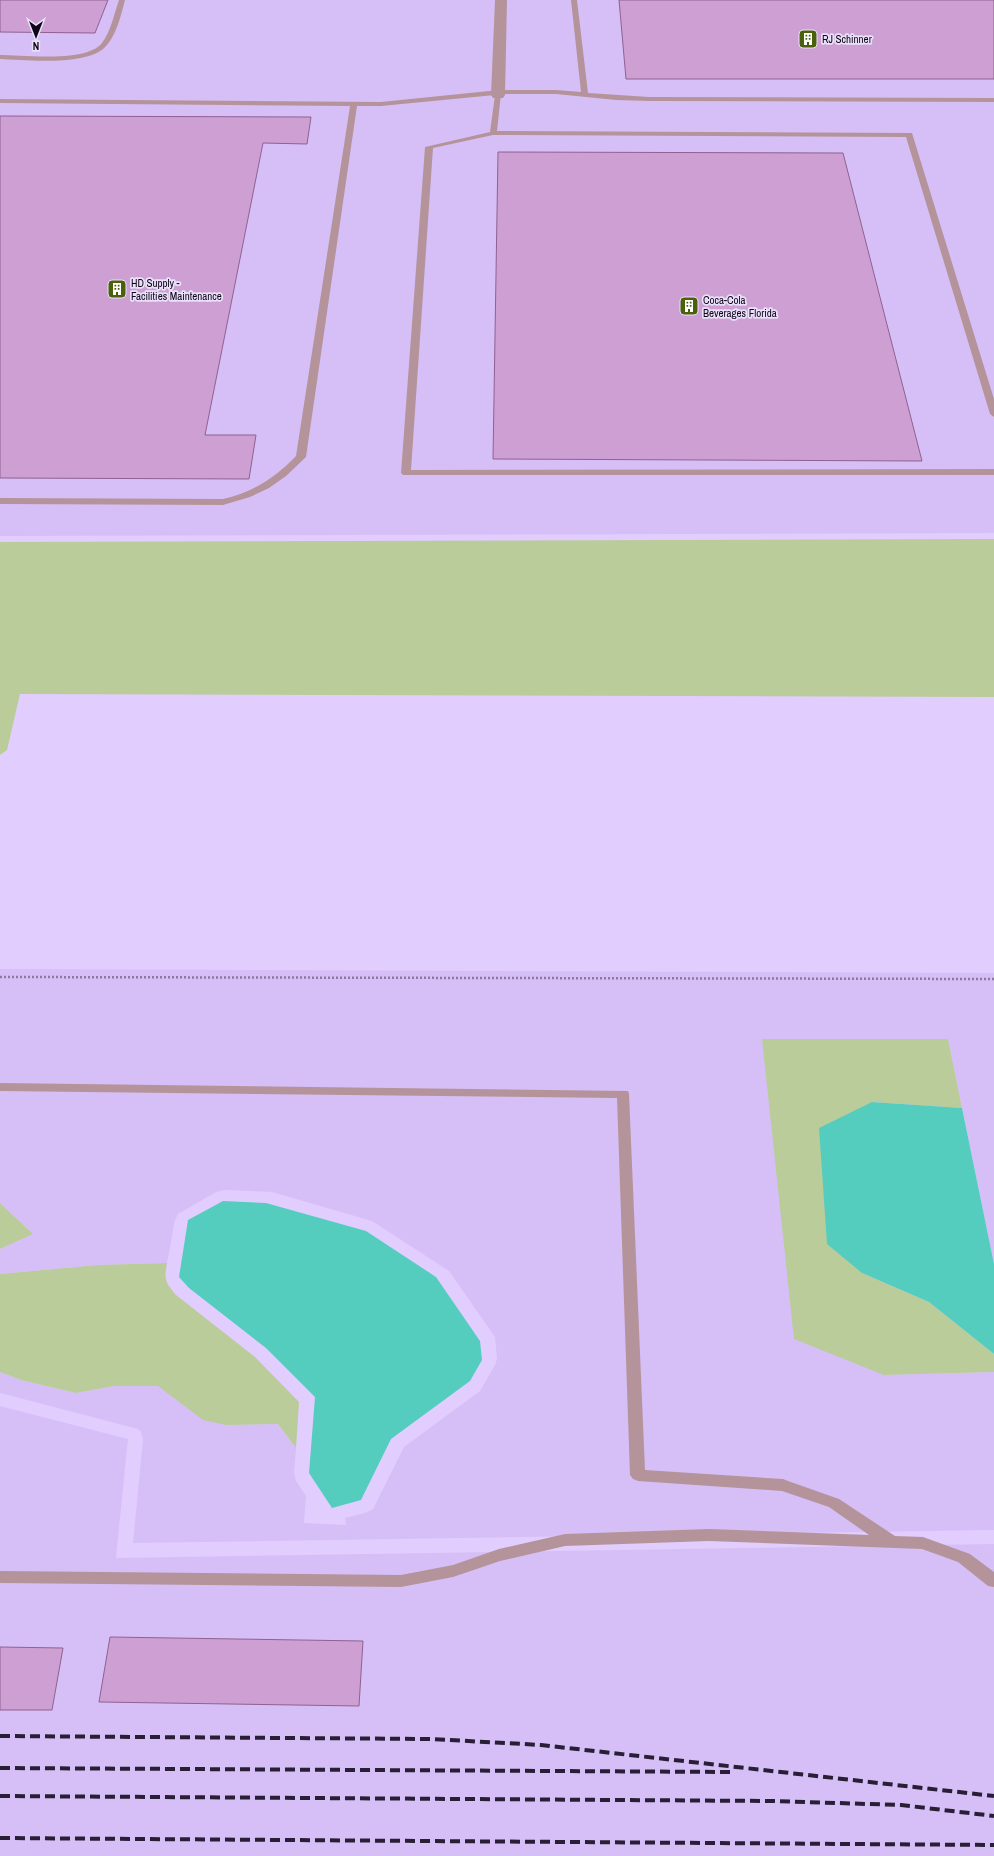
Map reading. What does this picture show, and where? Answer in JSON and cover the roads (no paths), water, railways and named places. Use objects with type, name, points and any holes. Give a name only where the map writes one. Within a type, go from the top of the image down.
[{"type":"street","points":[[498,93],[501,0]]},
{"type":"lane","points":[[0,57],[68,57],[97,52],[102,48],[109,36],[122,0]]},
{"type":"lane","points":[[574,0],[585,96]]},
{"type":"lane","points":[[0,101],[381,104],[498,93],[556,92],[616,98],[726,100],[994,100]]},
{"type":"lane","points":[[493,133],[498,93]]},
{"type":"lane","points":[[0,501],[222,502],[256,492],[278,479],[301,457],[354,104]]},
{"type":"lane","points":[[994,414],[990,385],[909,135],[493,133],[429,146],[406,473],[994,472]]},
{"type":"lane","points":[[0,1087],[622,1094],[638,1475],[783,1485],[834,1504],[892,1542]]},
{"type":"lane","points":[[0,1577],[401,1581],[453,1571],[499,1555],[565,1540],[709,1535],[923,1543],[964,1558],[994,1581]]},
{"type":"railway","points":[[0,1736],[431,1739],[541,1745],[994,1796]]},
{"type":"railway","points":[[0,1768],[732,1772]]},
{"type":"railway","points":[[0,1796],[772,1801],[901,1805],[994,1816]]},
{"type":"railway","points":[[0,1838],[994,1845]]},
{"type":"place","name":"RJ Schinner","points":[[808,39]]},
{"type":"place","name":"HD Supply - Facilities Maintenance","points":[[117,289]]},
{"type":"place","name":"Coca-Cola Beverages Florida","points":[[689,306]]}]
